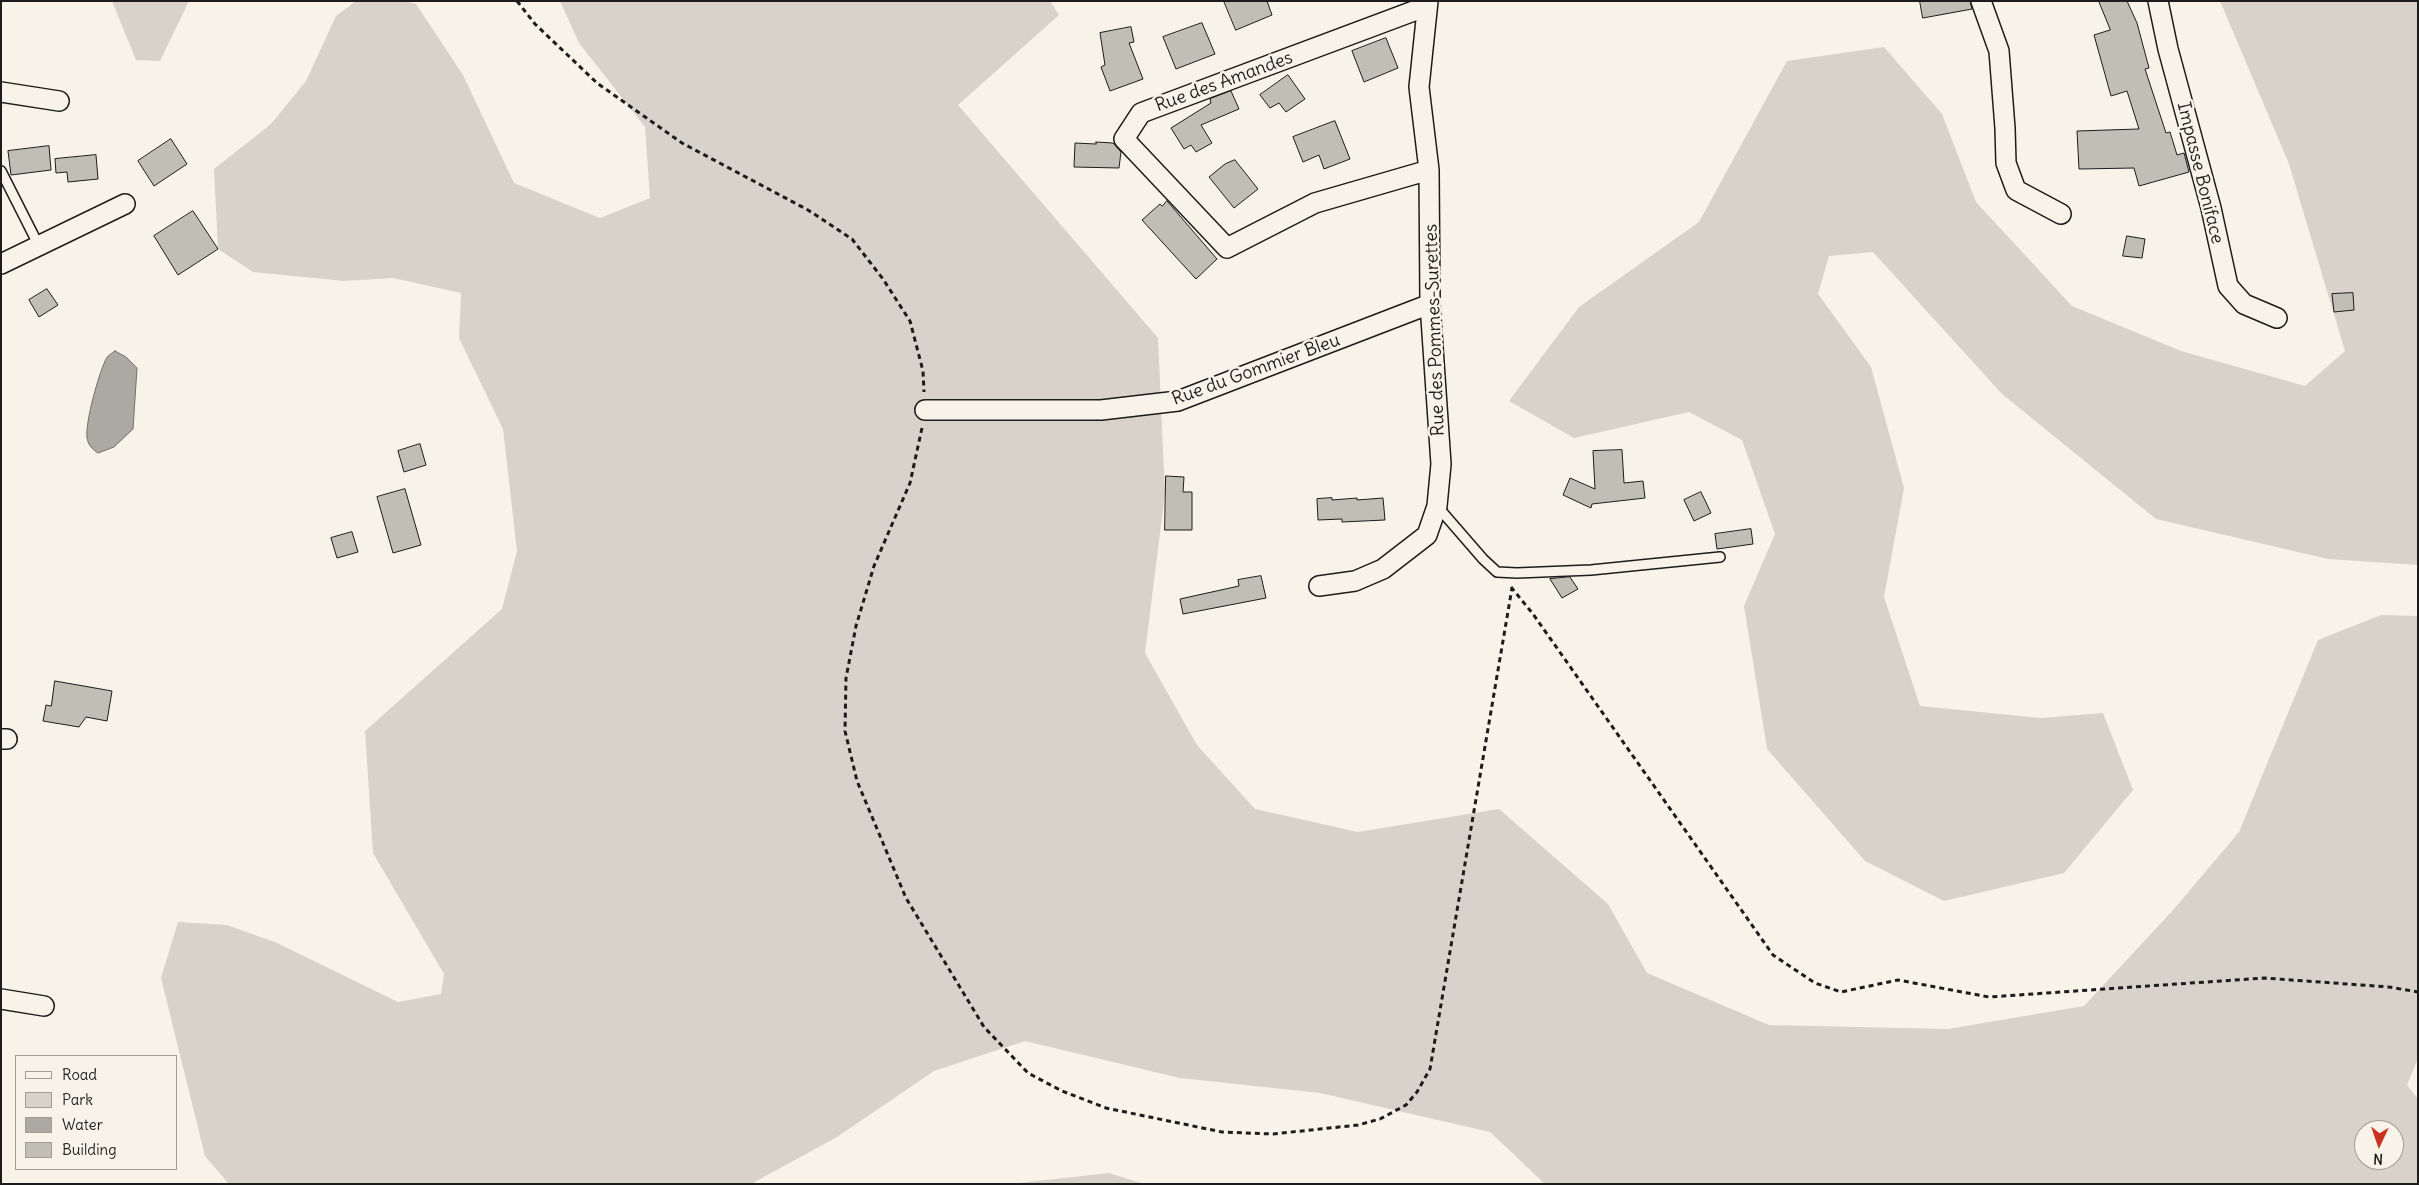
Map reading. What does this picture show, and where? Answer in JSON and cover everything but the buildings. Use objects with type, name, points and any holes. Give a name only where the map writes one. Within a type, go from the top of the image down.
[{"type":"street","points":[[1981,1],[1999,51],[2006,164],[2016,190],[2061,214]]},
{"type":"street","name":"Impasse Boniface","points":[[2158,1],[2168,49],[2211,208],[2228,286],[2244,304],[2277,318]]},
{"type":"street","name":"Rue des Pommes-Surettes","points":[[1319,586],[1355,581],[1383,570],[1427,535],[1437,506],[1441,464],[1430,304],[1429,170],[1419,87],[1427,4]]},
{"type":"street","name":"Rue des Amandes","points":[[1427,4],[1140,113],[1124,139],[1227,248],[1315,203],[1429,170]]},
{"type":"street","points":[[1,92],[59,101]]},
{"type":"street","points":[[1,264],[125,204]]},
{"type":"street","name":"Rue du Gommier Bleu","points":[[925,410],[1101,410],[1178,401],[1430,304]]},
{"type":"street","points":[[1,999],[44,1006]]},
{"type":"lane","points":[[1,171],[39,246]]},
{"type":"lane","points":[[1437,506],[1483,559],[1497,572],[1591,570],[1720,557]]},
{"type":"path","points":[[517,1],[535,24],[598,83],[682,143],[808,210],[852,240],[883,279],[910,321],[923,371],[925,410],[910,483],[874,566],[854,635],[846,678],[844,731],[857,781],[906,898],[984,1027],[1028,1073],[1062,1091],[1106,1108],[1222,1132],[1273,1134],[1358,1126],[1380,1119],[1406,1106],[1417,1092],[1430,1069],[1512,588]]},
{"type":"path","points":[[1497,572],[1533,614],[1773,955],[1815,984],[1841,992],[1898,980],[1989,997],[2264,978],[2389,987],[2418,992]]},
{"type":"green space","points":[[112,1],[189,1],[160,61],[136,60]]},
{"type":"green space","points":[[356,1],[404,1],[416,4],[463,75],[514,183],[600,218],[650,198],[645,127],[579,43],[560,1],[1050,1],[1059,15],[958,105],[1158,338],[1165,493],[1145,653],[1197,745],[1255,809],[1358,832],[1499,809],[1608,904],[1647,973],[1769,1025],[1948,1029],[2084,1006],[2174,909],[2239,832],[2318,640],[2381,615],[2418,616],[2418,1058],[2407,1085],[2418,1099],[2418,1184],[1545,1184],[1490,1132],[1320,1093],[1180,1078],[1025,1041],[934,1071],[837,1137],[751,1184],[229,1184],[205,1156],[161,978],[178,922],[227,925],[277,943],[398,1002],[441,994],[444,974],[373,853],[365,731],[502,609],[517,551],[503,429],[459,338],[461,293],[393,278],[344,281],[253,272],[218,249],[214,169],[271,124],[306,81],[336,16]]},
{"type":"green space","points":[[2220,1],[2418,1],[2418,565],[2328,559],[2156,519],[2002,394],[1873,252],[1829,256],[1818,294],[1871,367],[1904,488],[1884,597],[1920,706],[2041,718],[2103,713],[2133,790],[2064,873],[1944,901],[1865,861],[1767,749],[1744,606],[1775,534],[1742,440],[1689,412],[1574,438],[1509,401],[1579,307],[1699,222],[1787,61],[1884,47],[1942,114],[1976,202],[2072,306],[2181,351],[2305,386],[2345,351],[2289,164]]},
{"type":"green space","points":[[1109,1173],[1144,1184],[1010,1184]]},
{"type":"water","points":[[115,351],[126,357],[137,368],[133,429],[114,447],[98,453],[91,447],[87,438],[88,421],[103,366],[108,356]]}]
